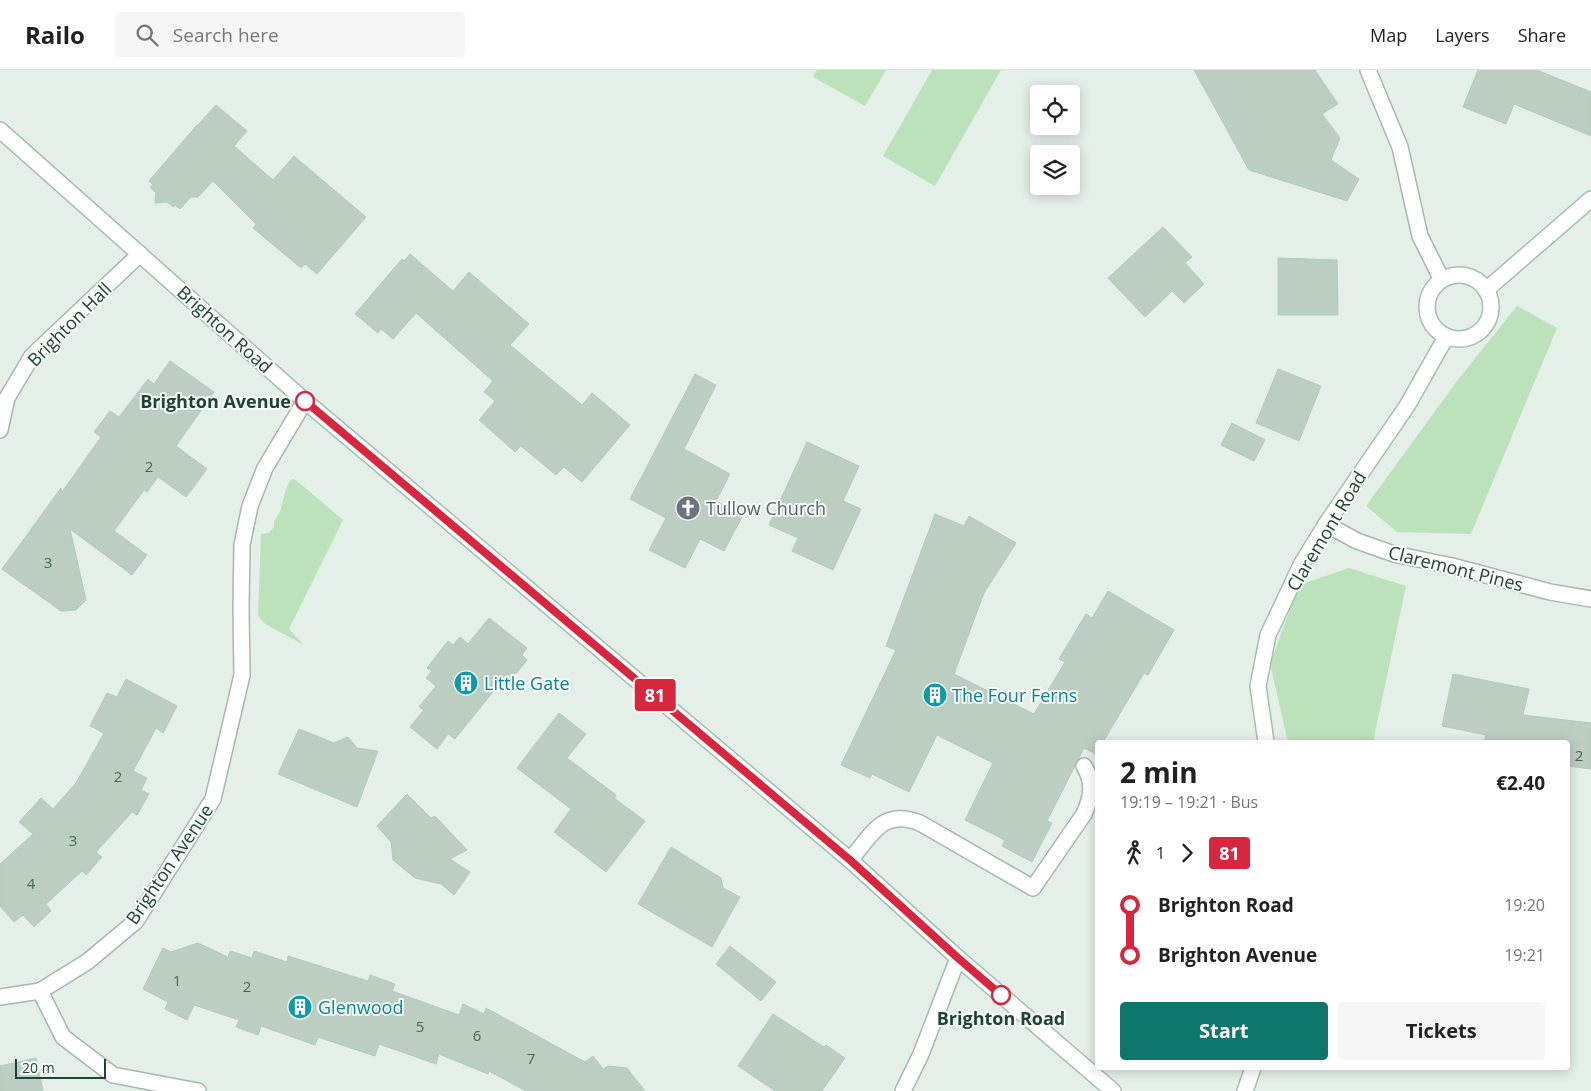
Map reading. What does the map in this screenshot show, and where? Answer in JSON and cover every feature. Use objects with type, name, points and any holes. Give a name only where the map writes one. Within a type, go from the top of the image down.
[{"type":"street","points":[[1368,70],[1400,147],[1420,236],[1442,280]]},
{"type":"street","name":"Brighton Road","points":[[0,130],[305,401],[850,860],[958,958],[1113,1091]]},
{"type":"street","points":[[1486,290],[1591,199]]},
{"type":"street","name":"Brighton Hall","points":[[0,430],[7,398],[32,356],[140,254]]},
{"type":"street","points":[[1463,275],[1479,282],[1486,290],[1491,302],[1490,314],[1483,328],[1470,337],[1457,339],[1446,337],[1433,326],[1428,316],[1427,304],[1430,294],[1442,280],[1452,276],[1463,275]]},
{"type":"street","name":"Claremont Road","points":[[1266,740],[1258,686],[1268,635],[1301,566],[1326,524],[1407,406],[1446,337]]},
{"type":"street","name":"Brighton Avenue","points":[[0,997],[40,991],[87,962],[136,921],[213,798],[242,675],[242,544],[250,506],[265,468],[305,401]]},
{"type":"street","name":"Claremont Pines","points":[[1326,524],[1357,541],[1394,554],[1550,592],[1591,599]]},
{"type":"street","points":[[850,860],[879,826],[887,820],[909,818],[1034,888],[1084,814],[1090,801],[1092,788],[1089,774],[1084,766]]},
{"type":"street","points":[[903,1091],[921,1054],[958,958]]},
{"type":"street","points":[[40,991],[64,1037],[114,1075],[198,1091]]},
{"type":"street","points":[[1245,1091],[1252,1070]]},
{"type":"green space","points":[[817,70],[886,70],[865,106],[813,77]]},
{"type":"green space","points":[[932,70],[1001,70],[935,186],[883,156]]},
{"type":"green space","points":[[1517,306],[1557,328],[1471,534],[1397,532],[1366,506],[1457,381]]},
{"type":"green space","points":[[293,479],[343,520],[289,629],[304,645],[265,624],[258,616],[261,534],[269,533],[274,527],[274,521],[280,512],[286,489]]},
{"type":"green space","points":[[1349,568],[1406,586],[1373,740],[1288,740],[1270,664],[1299,585]]},
{"type":"building","points":[[1194,70],[1315,70],[1338,104],[1322,114],[1340,138],[1331,160],[1359,179],[1347,201],[1249,170]]},
{"type":"building","points":[[1478,70],[1537,70],[1591,92],[1591,136],[1514,104],[1506,124],[1463,107]]},
{"type":"building","points":[[216,105],[247,131],[234,146],[273,180],[294,156],[366,217],[317,274],[305,264],[301,268],[253,228],[256,224],[213,181],[198,197],[191,197],[180,209],[175,205],[173,207],[167,202],[155,203],[156,193],[150,187],[153,185],[149,181]]},
{"type":"building","points":[[1163,227],[1192,257],[1185,263],[1204,284],[1184,303],[1172,291],[1145,317],[1108,278]]},
{"type":"building","points":[[410,254],[453,291],[469,272],[529,324],[510,345],[582,405],[592,393],[630,425],[582,482],[564,467],[556,475],[521,446],[515,452],[479,420],[495,401],[484,392],[493,381],[416,313],[393,339],[381,329],[378,333],[355,314],[402,259],[404,261]]},
{"type":"building","points":[[1278,258],[1337,260],[1338,315],[1278,315]]},
{"type":"building","points":[[170,361],[214,392],[176,446],[207,469],[186,497],[158,477],[147,492],[144,490],[114,531],[147,555],[132,575],[70,529],[86,600],[76,610],[61,611],[2,569],[61,488],[62,492],[101,437],[94,432],[110,411],[119,417],[148,379],[154,384]]},
{"type":"building","points":[[1278,369],[1321,386],[1299,441],[1256,423]]},
{"type":"building","name":"Tullow Church","points":[[695,374],[716,385],[684,449],[730,474],[716,501],[743,515],[724,551],[700,539],[685,568],[649,550],[666,518],[630,499]]},
{"type":"building","points":[[1232,423],[1265,440],[1254,461],[1221,445]]},
{"type":"building","points":[[807,442],[859,466],[843,501],[861,509],[833,570],[792,551],[798,538],[769,525]]},
{"type":"building","name":"The Four Ferns","points":[[935,514],[964,526],[969,516],[1016,543],[984,593],[954,674],[1034,714],[1065,662],[1059,659],[1086,614],[1092,618],[1108,591],[1174,630],[1148,675],[1144,673],[1104,740],[1095,740],[1095,754],[1084,748],[1047,821],[1052,823],[1032,862],[1002,846],[1005,840],[965,820],[993,763],[937,735],[909,792],[872,774],[870,778],[841,765],[896,650],[886,646]]},
{"type":"building","name":"Little Gate","points":[[489,618],[527,648],[522,655],[527,660],[510,681],[505,677],[455,739],[448,734],[437,749],[410,727],[424,710],[419,707],[436,686],[426,678],[432,671],[427,668],[448,641],[453,645],[460,637],[468,644]]},
{"type":"building","points":[[1453,674],[1529,689],[1523,715],[1591,723],[1591,769],[1570,766],[1570,740],[1485,740],[1486,735],[1442,726]]},
{"type":"building","points":[[126,679],[177,706],[163,733],[156,728],[133,771],[147,778],[141,790],[149,794],[137,815],[132,812],[96,852],[102,857],[86,875],[82,871],[46,904],[51,911],[34,927],[23,915],[14,922],[0,906],[0,864],[33,834],[19,822],[41,798],[53,809],[76,783],[104,733],[90,726],[107,693],[117,697]]},
{"type":"building","points":[[559,713],[586,734],[567,758],[616,795],[614,798],[645,821],[606,872],[554,832],[571,809],[517,768]]},
{"type":"building","points":[[299,729],[334,743],[348,737],[357,748],[378,751],[357,807],[278,774]]},
{"type":"building","points":[[407,794],[431,818],[435,816],[467,850],[450,859],[470,872],[454,895],[441,884],[415,878],[393,860],[391,842],[377,826]]},
{"type":"building","points":[[671,847],[721,878],[723,888],[740,897],[712,947],[638,904]]},
{"type":"building","points":[[198,943],[228,957],[230,951],[252,958],[254,951],[287,962],[288,956],[368,981],[370,975],[395,984],[392,991],[459,1015],[463,1004],[484,1014],[486,1008],[585,1062],[593,1056],[603,1069],[608,1066],[627,1068],[645,1091],[526,1091],[489,1071],[488,1074],[439,1054],[436,1064],[379,1044],[375,1056],[318,1037],[315,1045],[261,1026],[258,1035],[236,1027],[239,1020],[194,1005],[187,1020],[165,1009],[168,1002],[143,989],[163,948],[171,952]]},
{"type":"building","points":[[730,946],[776,982],[761,1001],[716,964]]},
{"type":"building","points":[[773,1014],[824,1047],[826,1045],[845,1058],[822,1091],[775,1091],[738,1066]]},
{"type":"building","points":[[36,1058],[43,1091],[0,1091],[0,1066]]},
{"type":"bus line","name":"81","points":[[305,401],[850,860],[1001,995]]},
{"type":"place","name":"Brighton Avenue","points":[[305,401]]},
{"type":"place","name":"Tullow Church","points":[[688,508]]},
{"type":"place","name":"Little Gate","points":[[466,683]]},
{"type":"place","name":"The Four Ferns","points":[[935,695]]},
{"type":"place","name":"Brighton Road","points":[[1001,995]]},
{"type":"place","name":"Glenwood","points":[[300,1007]]}]
